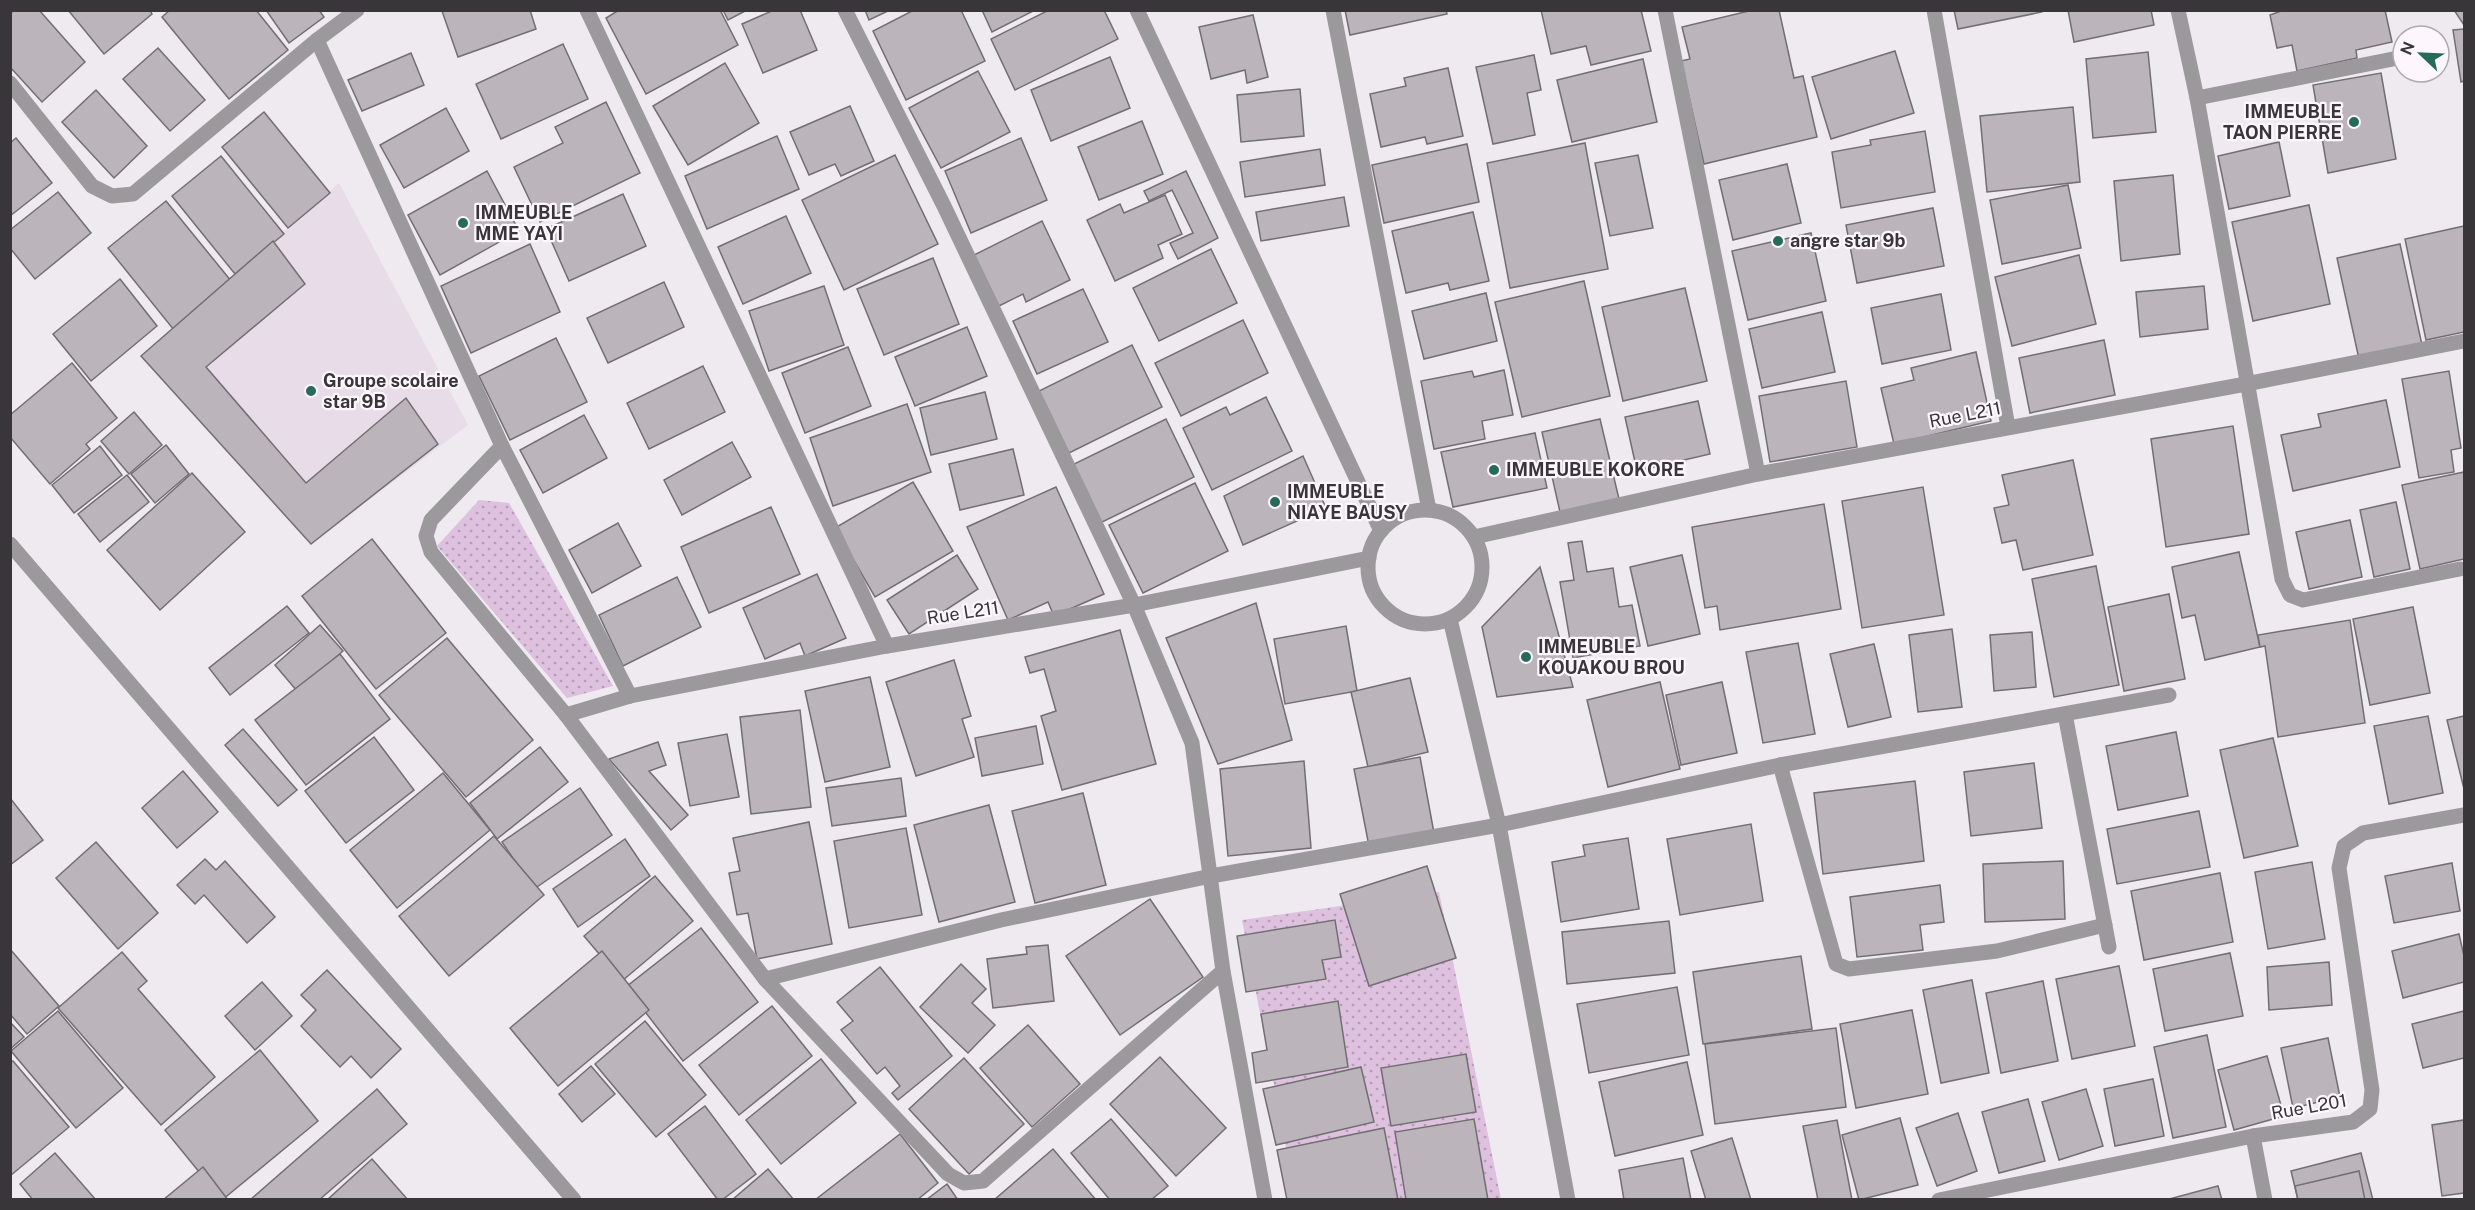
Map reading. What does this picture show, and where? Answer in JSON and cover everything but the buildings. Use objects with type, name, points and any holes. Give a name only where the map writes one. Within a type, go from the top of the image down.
[{"type":"street","points":[[10,84],[92,186],[112,196],[133,194],[317,40],[357,10]]},
{"type":"street","points":[[587,10],[887,646]]},
{"type":"street","points":[[845,10],[944,206],[1134,605],[1192,743],[1222,971],[1266,1200]]},
{"type":"street","points":[[1137,10],[1381,531]]},
{"type":"street","points":[[1333,10],[1429,510]]},
{"type":"street","points":[[1665,10],[1758,474]]},
{"type":"street","points":[[1934,10],[2008,427]]},
{"type":"street","points":[[2178,10],[2197,98],[2282,579],[2290,595],[2303,600],[2460,569]]},
{"type":"street","points":[[317,40],[502,446],[630,696]]},
{"type":"street","points":[[2197,98],[2391,59]]},
{"type":"street","name":"Rue L211","points":[[1474,537],[1758,474],[2246,384],[2464,340]]},
{"type":"street","points":[[502,446],[431,520],[426,536],[431,552],[566,715],[765,979],[948,1174],[964,1183],[983,1181],[1222,971]]},
{"type":"street","points":[[1429,510],[1447,514],[1463,524],[1474,537],[1482,555],[1482,574],[1477,592],[1466,608],[1450,619],[1430,625],[1410,623],[1391,614],[1377,599],[1369,580],[1369,558],[1373,544],[1381,531],[1403,515],[1429,510]]},
{"type":"street","points":[[10,544],[574,1200]]},
{"type":"street","name":"Rue L211","points":[[566,715],[630,696],[887,646],[1134,605],[1369,558]]},
{"type":"street","points":[[1450,619],[1499,825],[1568,1200]]},
{"type":"street","points":[[765,979],[1001,920],[1211,876],[1499,825],[1780,765],[2169,695]]},
{"type":"street","points":[[2065,714],[2109,947]]},
{"type":"street","points":[[1780,765],[1836,964],[1849,969],[1997,951],[2105,925]]},
{"type":"street","name":"Rue L201","points":[[1939,1200],[2253,1136],[2353,1122],[2370,1109],[2372,1090],[2339,868],[2344,846],[2363,832],[2464,815]]},
{"type":"street","points":[[2253,1136],[2265,1200]]},
{"type":"shaded area","name":"Groupe scolaire star 9B","points":[[339,183],[468,425],[311,544],[141,356]]},
{"type":"shaded area","points":[[479,500],[509,503],[613,686],[567,698],[437,546]]},
{"type":"shaded area","points":[[1439,892],[1501,1199],[1296,1199],[1242,920]]},
{"type":"place","name":"IMMEUBLE TAON PIERRE","points":[[2354,122]]},
{"type":"place","name":"IMMEUBLE MME YAYI","points":[[463,223]]},
{"type":"place","name":"angre star 9b","points":[[1778,241]]},
{"type":"place","name":"Groupe scolaire star 9B","points":[[311,391]]},
{"type":"place","name":"IMMEUBLE KOKORE","points":[[1494,470]]},
{"type":"place","name":"IMMEUBLE NIAYE BAUSY","points":[[1275,502]]},
{"type":"place","name":"IMMEUBLE KOUAKOU BROU","points":[[1526,657]]}]
